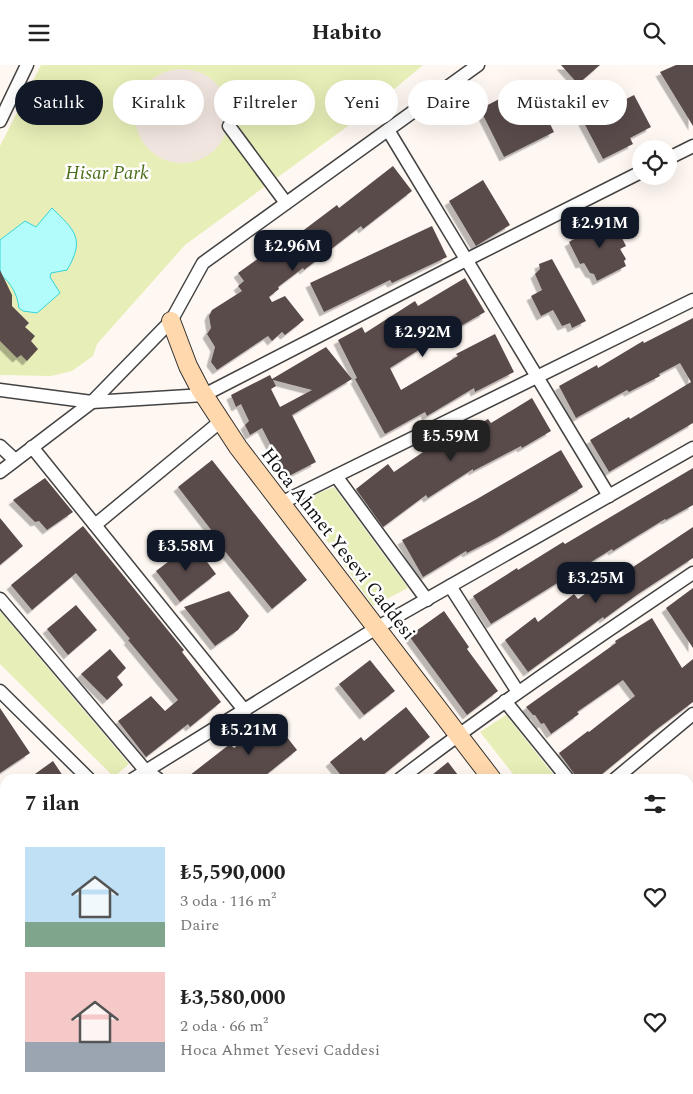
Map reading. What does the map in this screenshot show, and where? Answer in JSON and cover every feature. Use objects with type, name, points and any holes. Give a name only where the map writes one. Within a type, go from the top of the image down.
[{"type":"street","points":[[0,121],[27,65]]},
{"type":"street","points":[[0,472],[92,402],[171,321],[203,263],[478,65]]},
{"type":"street","points":[[229,126],[286,203]]},
{"type":"street","points":[[388,130],[608,496]]},
{"type":"street","points":[[677,154],[693,146]]},
{"type":"street","points":[[0,390],[92,402],[204,395],[466,259],[632,176]]},
{"type":"street","points":[[281,503],[693,300]]},
{"type":"street","name":"Hoca Ahmet Yesevi Caddesi","points":[[171,321],[188,366],[221,421],[281,503],[378,627],[488,774]]},
{"type":"street","points":[[95,525],[221,421]]},
{"type":"street","points":[[0,446],[15,460]]},
{"type":"street","points":[[32,447],[245,711]]},
{"type":"street","points":[[140,774],[245,711],[378,627],[693,448]]},
{"type":"street","points":[[336,476],[427,600]]},
{"type":"street","points":[[406,774],[505,701],[693,573]]},
{"type":"street","points":[[450,586],[518,692]]},
{"type":"street","points":[[0,599],[151,774]]},
{"type":"street","points":[[1,694],[84,774]]},
{"type":"street","points":[[505,701],[564,774]]},
{"type":"street","points":[[620,774],[693,714]]},
{"type":"green space","name":"Hisar Park","points":[[41,65],[423,65],[398,86],[398,80],[325,80],[325,125],[349,125],[185,245],[97,344],[93,356],[72,371],[51,376],[0,375],[0,146],[15,116],[15,125],[103,125],[103,80],[33,80]]},
{"type":"green space","points":[[334,487],[408,588],[373,606],[299,501]]},
{"type":"green space","points":[[0,611],[129,764],[117,774],[111,774],[0,664]]},
{"type":"green space","points":[[506,715],[553,774],[513,774],[480,732]]},
{"type":"shaded area","points":[[182,69],[191,70],[208,77],[214,82],[214,125],[228,125],[221,142],[208,155],[191,162],[173,162],[156,155],[143,142],[136,125],[204,125],[204,80],[152,80],[164,73]]},
{"type":"water","points":[[52,208],[66,222],[75,235],[76,250],[67,270],[51,273],[50,277],[60,293],[37,313],[23,311],[19,308],[11,285],[0,274],[0,240],[25,221],[36,227]]},
{"type":"building","points":[[561,65],[600,65],[583,80],[574,80]]},
{"type":"building","points":[[676,65],[693,65],[693,126],[660,72]]},
{"type":"building","points":[[634,95],[651,127],[630,138],[632,144],[603,159],[585,125],[627,125],[627,99]]},
{"type":"building","points":[[498,100],[498,125],[551,125],[554,132],[504,157],[488,125],[488,105]]},
{"type":"building","points":[[393,166],[412,191],[363,229],[361,226],[304,270],[303,268],[278,287],[279,289],[269,297],[272,302],[285,296],[304,320],[285,335],[282,332],[272,341],[268,336],[217,370],[211,362],[215,347],[207,334],[211,328],[209,316],[212,310],[242,291],[238,286],[244,281],[238,273],[277,245],[280,248],[337,205],[339,208]]},
{"type":"building","points":[[483,180],[510,225],[476,246],[449,201]]},
{"type":"building","points":[[613,220],[626,246],[620,249],[626,259],[624,261],[626,266],[597,281],[594,274],[590,273],[584,263],[580,264],[569,242],[576,238],[576,234],[601,221],[603,226]]},
{"type":"building","points":[[432,226],[447,257],[392,283],[390,280],[324,312],[310,283]]},
{"type":"building","points":[[552,259],[586,321],[572,328],[570,323],[562,326],[553,310],[541,316],[531,296],[542,290],[535,274],[540,269],[539,264]]},
{"type":"building","points":[[0,270],[12,295],[12,306],[29,323],[25,327],[35,336],[31,341],[38,349],[27,361],[21,355],[17,358],[0,341]]},
{"type":"building","points":[[465,278],[485,312],[444,334],[390,368],[401,390],[458,356],[456,354],[495,334],[514,372],[475,392],[474,388],[427,416],[425,412],[385,434],[355,379],[357,378],[338,340],[362,327],[365,333],[415,301],[418,306]]},
{"type":"building","points":[[693,318],[693,423],[609,472],[590,440],[629,417],[630,419],[691,382],[680,363],[659,374],[660,376],[629,392],[627,390],[576,418],[559,386],[597,365],[598,368],[643,341],[644,343]]},
{"type":"building","points":[[326,347],[352,379],[292,415],[316,462],[287,477],[262,428],[250,435],[245,425],[249,421],[241,404],[236,407],[231,395],[270,375],[272,379]],"holes":[[[273,380],[312,390],[280,407],[271,389],[276,386]]]},
{"type":"building","points":[[532,398],[551,431],[522,448],[521,446],[473,471],[473,469],[428,498],[426,495],[383,527],[356,489],[388,464],[394,472],[439,441],[442,446],[488,419],[491,423]]},
{"type":"building","points":[[561,450],[583,487],[496,538],[467,553],[466,551],[423,577],[402,540]]},
{"type":"building","points":[[212,460],[307,580],[272,609],[210,533],[212,531],[178,487]]},
{"type":"building","points":[[693,468],[693,505],[665,519],[613,551],[612,549],[491,624],[473,596],[517,568],[518,570],[563,542],[565,544]]},
{"type":"building","points":[[45,478],[73,512],[47,530],[39,521],[35,522],[13,500]]},
{"type":"building","points":[[0,518],[23,546],[0,565]]},
{"type":"building","points":[[83,526],[184,650],[182,652],[221,702],[190,727],[188,724],[146,757],[118,721],[151,696],[165,711],[178,700],[76,573],[32,610],[11,585]]},
{"type":"building","points":[[693,527],[693,558],[604,619],[603,617],[528,672],[505,640],[535,617],[538,622],[574,594],[578,599],[621,568],[624,573]]},
{"type":"building","points":[[193,543],[216,574],[180,602],[156,571]]},
{"type":"building","points":[[693,588],[693,648],[666,608]]},
{"type":"building","points":[[229,591],[249,616],[238,630],[215,646],[184,607]]},
{"type":"building","points":[[76,605],[97,630],[68,655],[47,629]]},
{"type":"building","points":[[444,611],[469,647],[467,649],[498,691],[467,715],[409,636]]},
{"type":"building","points":[[652,618],[682,668],[693,659],[693,702],[602,774],[574,774],[559,753],[635,696],[623,680],[577,712],[579,714],[551,734],[544,723],[541,724],[526,707],[616,643],[615,641]]},
{"type":"building","points":[[110,649],[126,668],[117,677],[123,685],[107,700],[81,674]]},
{"type":"building","points":[[370,660],[395,691],[364,715],[339,684]]},
{"type":"building","points":[[406,707],[430,737],[384,774],[340,774],[330,762],[361,737],[364,741]]},
{"type":"building","points":[[0,708],[30,753],[0,773]]},
{"type":"building","points":[[272,718],[297,750],[267,774],[191,774],[230,744],[234,748]]},
{"type":"building","points":[[53,761],[62,774],[35,774]]},
{"type":"building","points":[[448,762],[457,774],[433,774]]}]
